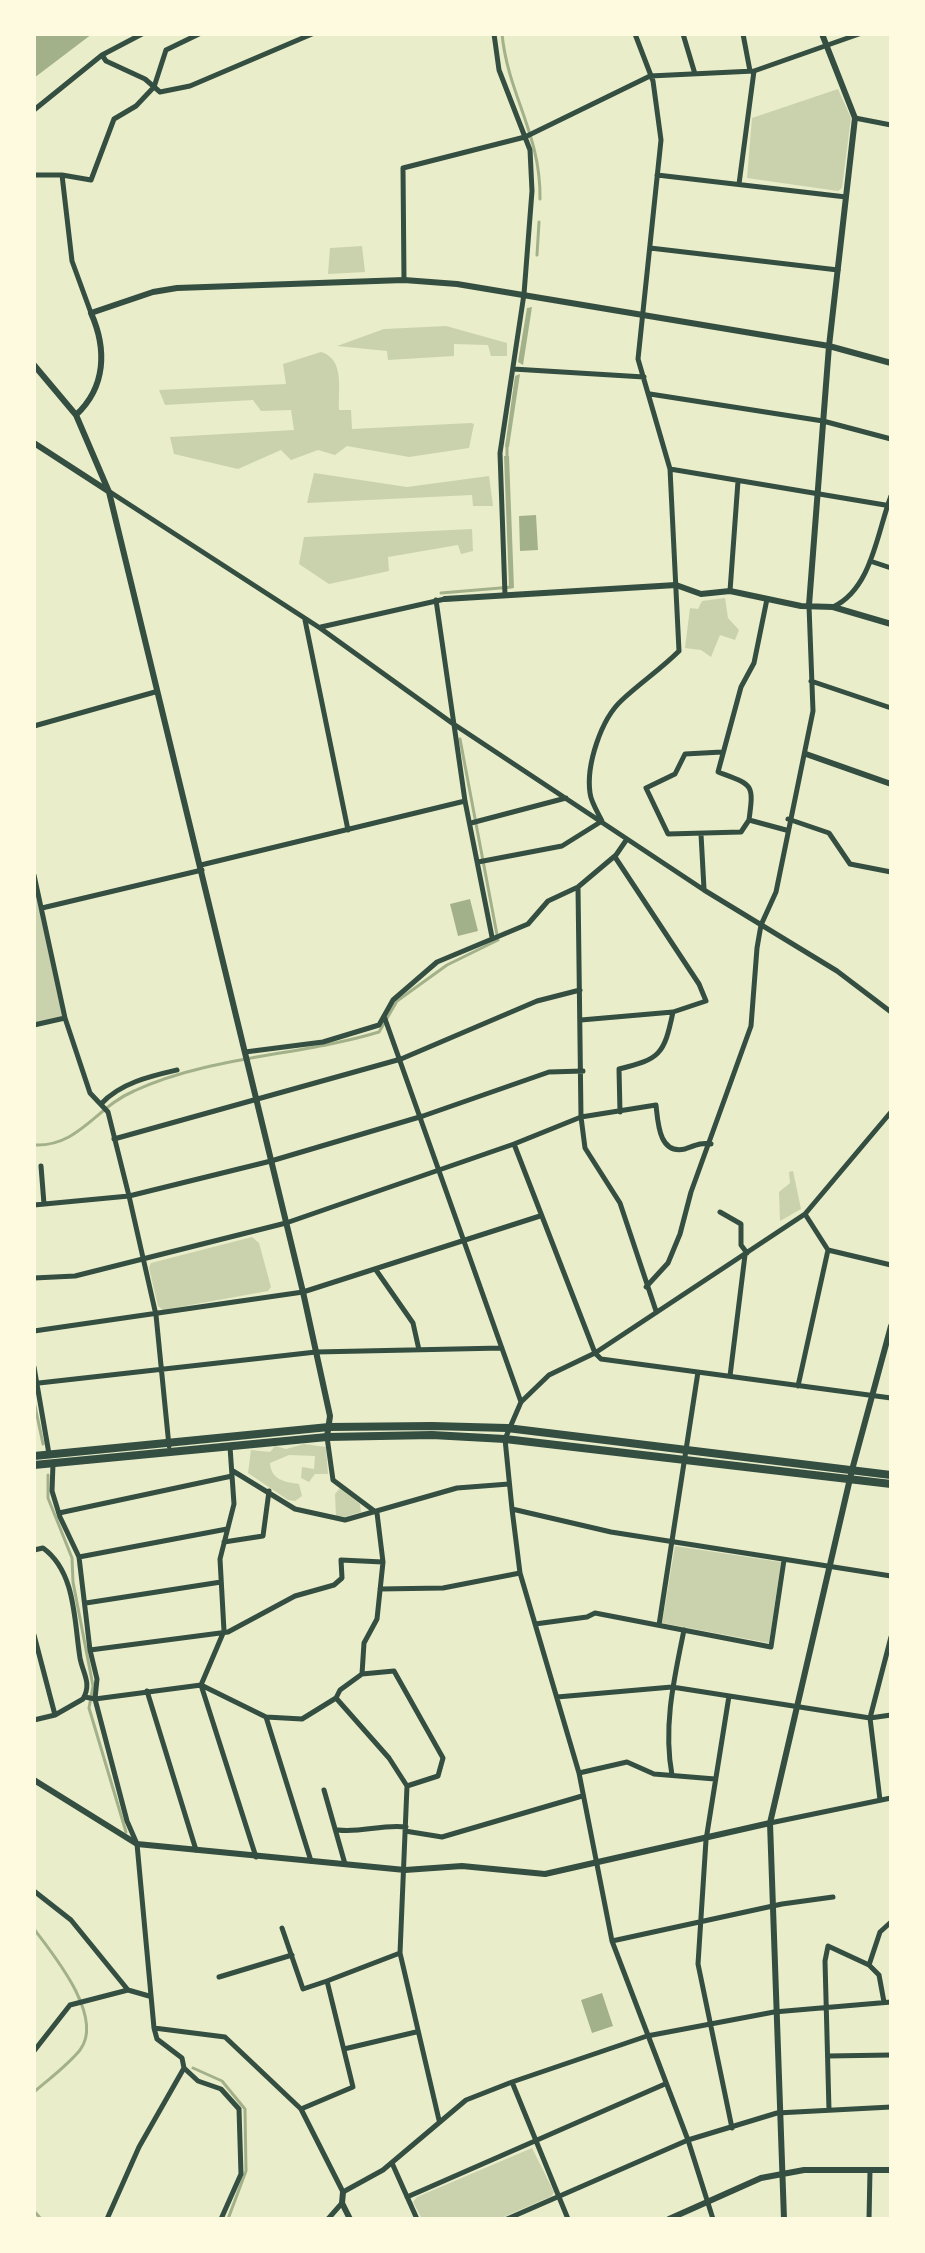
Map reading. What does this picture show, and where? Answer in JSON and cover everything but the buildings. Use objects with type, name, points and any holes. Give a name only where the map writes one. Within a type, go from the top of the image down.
[{"type":"highway","points":[[34,1465],[51,1459],[329,1427],[507,1428],[685,1454],[852,1474],[891,1475]]},
{"type":"highway","points":[[169,1447],[230,1446],[327,1437],[432,1435],[685,1454]]},
{"type":"highway","points":[[34,1456],[51,1459]]},
{"type":"highway","points":[[852,1474],[891,1484]]},
{"type":"street","points":[[34,110],[102,55],[142,34]]},
{"type":"street","points":[[34,175],[62,175],[91,180],[114,119],[136,106],[154,87],[166,50],[199,34]]},
{"type":"street","points":[[102,55],[106,61],[145,79],[160,92],[190,86],[312,34]]},
{"type":"street","points":[[494,34],[499,70],[530,150],[532,191],[524,294],[500,453],[505,595]]},
{"type":"street","points":[[602,821],[590,796],[589,775],[604,724],[620,701],[651,678],[679,651],[670,469],[638,359],[661,140],[650,76],[635,34]]},
{"type":"street","points":[[683,34],[695,74]]},
{"type":"street","points":[[739,184],[752,71],[743,34]]},
{"type":"street","points":[[646,1287],[668,1263],[751,1026],[761,925],[776,892],[788,819],[806,754],[813,711],[809,605],[829,346],[855,118],[822,34]]},
{"type":"street","points":[[404,280],[403,168],[525,137],[650,76],[752,71],[859,34]]},
{"type":"street","points":[[855,118],[891,125]]},
{"type":"street","points":[[62,175],[72,261],[100,337],[99,385],[76,415]]},
{"type":"street","points":[[657,175],[846,197]]},
{"type":"street","points":[[650,248],[838,270]]},
{"type":"street","points":[[91,313],[153,292],[177,288],[404,280],[536,296],[829,346],[891,363]]},
{"type":"street","points":[[34,365],[76,415],[109,492],[155,692],[202,867],[303,1292],[329,1427],[327,1437],[333,1480],[377,1513],[383,1562],[377,1619],[364,1643],[362,1674]]},
{"type":"street","points":[[513,369],[644,377]]},
{"type":"street","points":[[650,394],[823,421],[891,439]]},
{"type":"street","points":[[34,443],[320,628],[452,723],[704,890],[837,971],[891,1012]]},
{"type":"street","points":[[670,469],[889,506]]},
{"type":"street","points":[[730,591],[738,481]]},
{"type":"street","points":[[833,607],[843,603],[862,580],[891,496]]},
{"type":"street","points":[[870,561],[891,568]]},
{"type":"street","points":[[320,628],[436,600],[676,585],[701,594],[730,591],[833,607],[891,624]]},
{"type":"street","points":[[722,752],[685,754],[675,774],[646,788],[668,834],[741,832],[749,820],[753,791],[748,783],[718,772],[741,687],[754,663],[767,599]]},
{"type":"street","points":[[436,600],[452,723],[492,937]]},
{"type":"street","points":[[305,619],[348,830]]},
{"type":"street","points":[[811,681],[891,708]]},
{"type":"street","points":[[34,726],[155,692]]},
{"type":"street","points":[[806,754],[891,784]]},
{"type":"street","points":[[471,823],[567,798]]},
{"type":"street","points":[[42,908],[465,801]]},
{"type":"street","points":[[788,819],[829,833],[850,864],[891,872]]},
{"type":"street","points":[[749,820],[786,830]]},
{"type":"street","points":[[478,862],[562,846],[602,821]]},
{"type":"street","points":[[701,834],[704,890]]},
{"type":"street","points":[[245,1052],[323,1042],[379,1025],[393,1000],[437,962],[528,924],[548,901],[578,887],[615,857],[627,839]]},
{"type":"street","points":[[581,1020],[673,1012],[706,1001],[699,984],[615,857]]},
{"type":"street","points":[[34,875],[65,1018],[90,1093],[108,1112],[129,1196],[156,1315],[169,1447]]},
{"type":"street","points":[[578,887],[583,1071],[581,1117],[585,1148],[620,1203],[656,1311]]},
{"type":"street","points":[[114,1139],[258,1102],[401,1059],[537,1001],[580,990]]},
{"type":"street","points":[[620,1112],[619,1069],[651,1061],[664,1046],[673,1012]]},
{"type":"street","points":[[384,1016],[423,1116],[521,1402]]},
{"type":"street","points":[[34,1025],[65,1018]]},
{"type":"street","points":[[101,1104],[109,1094],[142,1079],[177,1070]]},
{"type":"street","points":[[34,1205],[129,1196],[271,1161],[423,1116],[549,1072],[583,1071]]},
{"type":"street","points":[[34,1278],[75,1276],[286,1223],[514,1144],[581,1117],[656,1105],[660,1134],[665,1144],[680,1150],[711,1144]]},
{"type":"street","points":[[713,2219],[688,2140],[612,1941],[579,1773],[520,1573],[505,1439],[507,1428],[521,1402],[549,1375],[595,1353],[805,1214],[891,1112]]},
{"type":"street","points":[[514,1144],[595,1353],[601,1359],[891,1398]]},
{"type":"street","points":[[41,1166],[44,1204]]},
{"type":"street","points":[[720,1212],[741,1224],[741,1245],[746,1254],[730,1376]]},
{"type":"street","points":[[805,1214],[828,1250],[891,1265]]},
{"type":"street","points":[[34,1331],[303,1292],[540,1216]]},
{"type":"street","points":[[798,1386],[828,1250]]},
{"type":"street","points":[[376,1270],[413,1323],[419,1350]]},
{"type":"street","points":[[784,2219],[777,2113],[770,1823],[852,1474],[891,1326]]},
{"type":"street","points":[[39,1383],[316,1352],[502,1348]]},
{"type":"street","points":[[34,1367],[51,1459],[52,1491],[79,1557],[90,1650],[97,1679],[95,1699],[127,1821],[137,1844],[145,1902],[149,1996],[157,2039],[182,2058],[184,2068],[198,2081],[221,2089],[239,2109],[241,2174],[221,2219]]},
{"type":"street","points":[[659,1625],[698,1372]]},
{"type":"street","points":[[230,1446],[234,1504],[220,1559],[224,1631],[201,1685],[256,1857]]},
{"type":"street","points":[[59,1513],[232,1473],[269,1491],[295,1509],[345,1520],[457,1488],[509,1484]]},
{"type":"street","points":[[224,1542],[263,1536],[269,1491]]},
{"type":"street","points":[[512,1509],[611,1532],[891,1576]]},
{"type":"street","points":[[79,1557],[227,1529]]},
{"type":"street","points":[[34,1550],[43,1548],[51,1554],[73,1598],[80,1660],[88,1682],[85,1697]]},
{"type":"street","points":[[90,1650],[244,1626],[295,1596],[334,1585],[342,1578],[341,1560],[383,1562]]},
{"type":"street","points":[[535,1624],[587,1617],[595,1613],[771,1647],[784,1560]]},
{"type":"street","points":[[380,1589],[443,1588],[520,1573]]},
{"type":"street","points":[[86,1603],[221,1582]]},
{"type":"street","points":[[672,1775],[667,1744],[672,1687],[684,1630]]},
{"type":"street","points":[[34,1635],[55,1715]]},
{"type":"street","points":[[880,1800],[870,1718],[891,1637]]},
{"type":"street","points":[[34,1720],[55,1715],[85,1697],[95,1699],[201,1685],[266,1717],[302,1719],[336,1698],[340,1690],[362,1674],[394,1671],[443,1758],[438,1776],[407,1786]]},
{"type":"street","points":[[88,1682],[97,1679]]},
{"type":"street","points":[[557,1697],[672,1687],[870,1718],[891,1715]]},
{"type":"street","points":[[147,1691],[197,1852]]},
{"type":"street","points":[[729,1696],[706,1840],[698,1964],[732,2128]]},
{"type":"street","points":[[336,1698],[403,1775],[407,1786],[400,1953],[439,2120]]},
{"type":"street","points":[[266,1717],[311,1861]]},
{"type":"street","points":[[579,1773],[627,1762],[654,1774],[715,1779]]},
{"type":"street","points":[[34,1780],[137,1844],[405,1870],[462,1866],[545,1874],[891,1798]]},
{"type":"street","points":[[324,1790],[338,1830],[345,1864]]},
{"type":"street","points":[[338,1830],[354,1832],[386,1825],[442,1837],[582,1796]]},
{"type":"street","points":[[34,1891],[71,1920],[128,1990]]},
{"type":"street","points":[[612,1941],[772,1906],[833,1897]]},
{"type":"street","points":[[869,1965],[880,1932],[891,1922]]},
{"type":"street","points":[[282,1928],[303,1989],[400,1953]]},
{"type":"street","points":[[343,2192],[392,2163],[466,2100],[512,2082],[647,2036],[774,2012],[827,2006],[888,2002],[879,1975],[869,1965],[828,1946],[827,2006],[829,2110]]},
{"type":"street","points":[[219,1977],[292,1955]]},
{"type":"street","points":[[301,2109],[353,2087],[327,1981]]},
{"type":"street","points":[[34,2051],[70,2005],[128,1990],[149,1996]]},
{"type":"street","points":[[154,2028],[225,2037],[301,2109],[343,2192],[342,2203],[350,2219]]},
{"type":"street","points":[[344,2049],[416,2032]]},
{"type":"street","points":[[828,2056],[891,2055]]},
{"type":"street","points":[[107,2219],[139,2147],[184,2068]]},
{"type":"street","points":[[512,2082],[568,2219]]},
{"type":"street","points":[[407,2197],[665,2084]]},
{"type":"street","points":[[507,2219],[688,2140],[777,2113],[891,2107]]},
{"type":"street","points":[[392,2163],[417,2219]]},
{"type":"street","points":[[669,2219],[761,2178],[804,2170],[891,2170]]},
{"type":"street","points":[[869,2219],[870,2170]]},
{"type":"street","points":[[328,2219],[342,2203]]},
{"type":"shaded area","points":[[34,34],[92,34],[34,78]]},
{"type":"shaded area","points":[[838,89],[851,118],[842,188],[838,191],[747,178],[752,118]]},
{"type":"shaded area","points":[[362,246],[365,272],[328,274],[330,248]]},
{"type":"shaded area","points":[[532,307],[523,365],[518,362],[527,308]]},
{"type":"shaded area","points":[[446,326],[507,343],[507,356],[491,356],[488,345],[454,344],[454,356],[388,360],[387,351],[337,346],[384,329]]},
{"type":"shaded area","points":[[321,352],[334,361],[337,368],[339,410],[351,410],[352,429],[471,423],[474,424],[469,448],[409,457],[347,446],[335,455],[318,450],[291,460],[281,450],[238,469],[174,454],[170,437],[294,430],[291,410],[261,411],[253,400],[165,405],[159,390],[286,384],[283,364]]},
{"type":"shaded area","points":[[520,374],[509,447],[505,447],[515,376]]},
{"type":"shaded area","points":[[504,456],[509,456],[514,588],[509,587]]},
{"type":"shaded area","points":[[314,473],[407,487],[489,476],[493,506],[473,506],[472,495],[307,503]]},
{"type":"shaded area","points":[[536,515],[538,550],[520,551],[519,516]]},
{"type":"shaded area","points":[[472,529],[473,551],[461,554],[458,545],[388,557],[389,571],[329,584],[299,564],[304,537]]},
{"type":"shaded area","points":[[725,598],[728,618],[739,630],[735,640],[720,635],[711,657],[701,650],[685,648],[690,608],[698,609],[702,601]]},
{"type":"shaded area","points":[[34,875],[65,1018],[34,1025]]},
{"type":"shaded area","points":[[470,899],[478,931],[458,936],[450,904]]},
{"type":"shaded area","points":[[793,1171],[801,1209],[780,1221],[779,1192],[790,1183],[789,1172]]},
{"type":"shaded area","points":[[252,1237],[259,1243],[271,1287],[268,1291],[163,1310],[158,1306],[149,1268],[151,1263]]},
{"type":"shaded area","points":[[304,1444],[326,1447],[328,1474],[315,1474],[309,1482],[301,1478],[302,1467],[314,1469],[315,1456],[289,1455],[270,1463],[276,1477],[299,1484],[302,1496],[295,1501],[288,1500],[248,1473],[251,1450],[270,1452],[275,1446],[286,1449]]},
{"type":"shaded area","points":[[340,1488],[360,1504],[361,1512],[345,1517],[336,1516],[335,1494]]},
{"type":"shaded area","points":[[675,1546],[781,1562],[769,1643],[662,1623]]},
{"type":"shaded area","points":[[602,1993],[613,2026],[592,2033],[581,2000]]},
{"type":"shaded area","points":[[532,2148],[554,2192],[552,2196],[499,2219],[422,2219],[413,2202],[417,2197]]},
{"type":"waterway","points":[[502,34],[505,56],[535,154],[540,199]]},
{"type":"waterway","points":[[537,255],[539,222]]},
{"type":"waterway","points":[[507,443],[507,459]]},
{"type":"waterway","points":[[441,593],[512,587]]},
{"type":"waterway","points":[[34,1145],[63,1140],[121,1098],[163,1079],[224,1063],[379,1032],[397,1001],[447,965],[498,940],[460,739]]},
{"type":"waterway","points":[[34,1401],[43,1444]]},
{"type":"waterway","points":[[48,1475],[48,1498],[72,1558],[73,1582],[93,1686],[89,1708],[126,1832]]},
{"type":"waterway","points":[[34,1929],[74,1986],[86,2021],[86,2036],[80,2050],[34,2092]]},
{"type":"waterway","points":[[193,2068],[222,2081],[245,2109],[246,2171],[228,2219]]},
{"type":"waterway","points":[[34,2211],[41,2219]]}]
